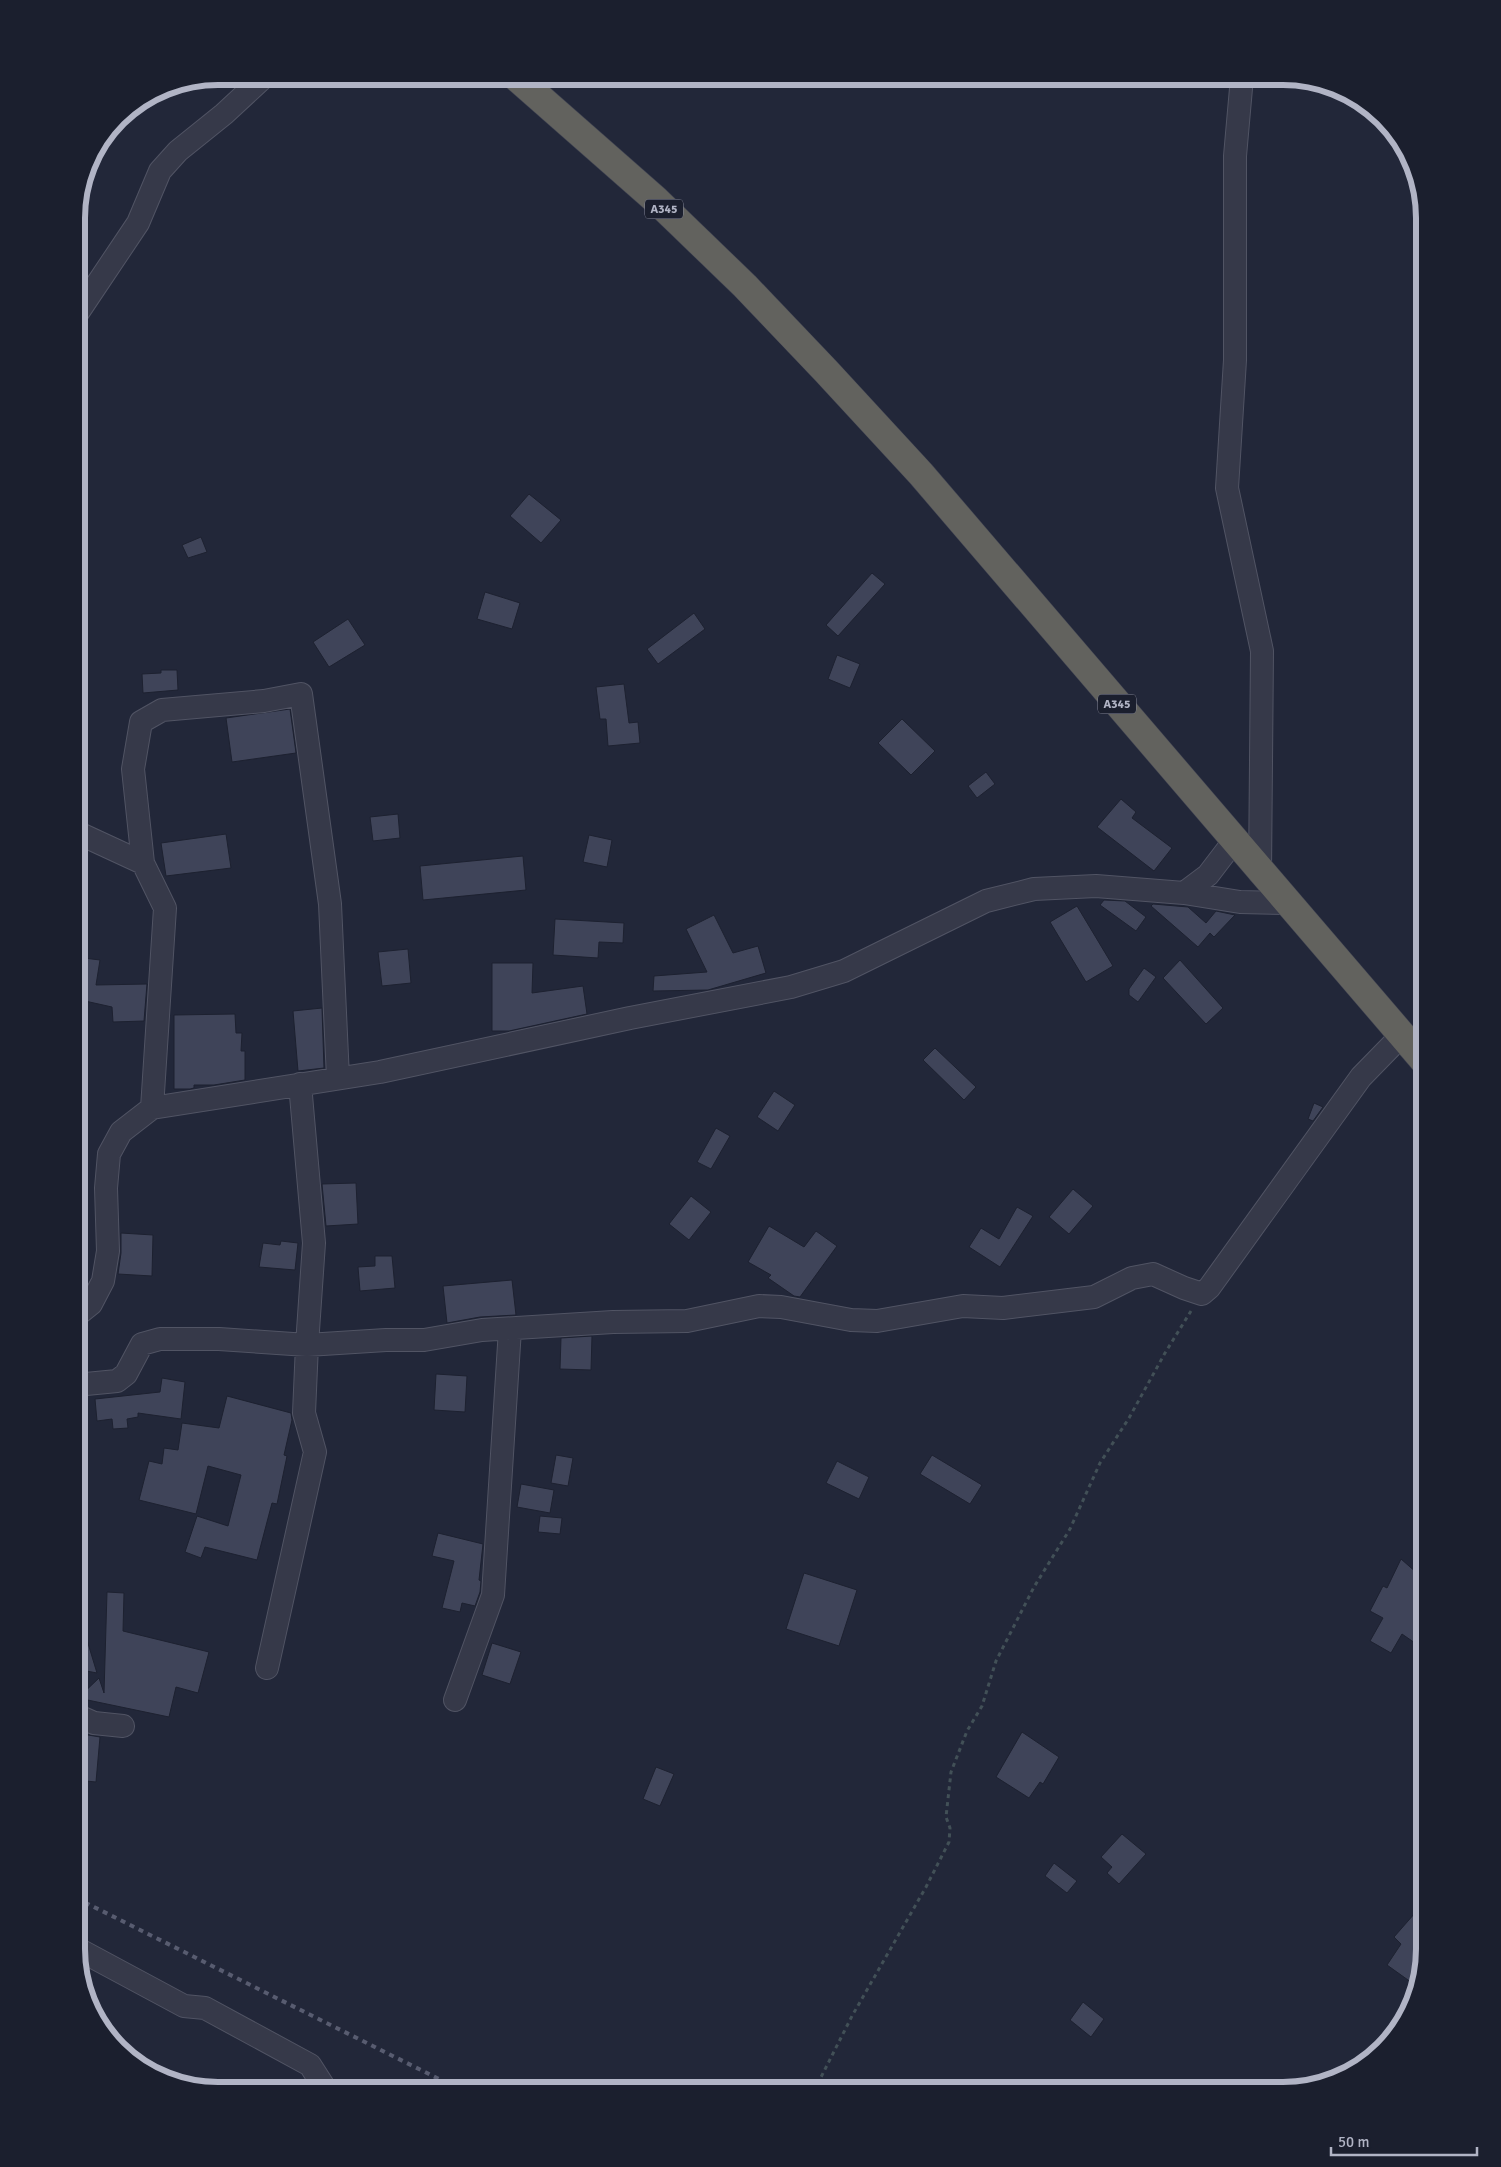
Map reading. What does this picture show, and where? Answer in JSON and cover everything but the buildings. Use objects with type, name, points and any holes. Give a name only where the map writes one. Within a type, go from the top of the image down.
[{"type":"highway","name":"A345","points":[[525,85],[656,200],[746,286],[921,474],[1286,903],[1416,1051]]},
{"type":"street","points":[[85,301],[138,223],[160,171],[178,151],[224,114],[255,85]]},
{"type":"street","points":[[1241,85],[1235,156],[1235,360],[1226,488],[1262,651],[1260,872]]},
{"type":"street","points":[[152,1108],[165,908],[143,863],[133,769],[141,722],[162,710],[264,701],[301,694],[330,904],[338,1078]]},
{"type":"street","points":[[85,836],[143,863]]},
{"type":"street","points":[[1184,892],[1208,875],[1234,842]]},
{"type":"street","points":[[85,1309],[91,1304],[102,1281],[108,1251],[106,1188],[109,1154],[121,1132],[152,1108],[380,1072],[630,1018],[791,987],[844,971],[986,901],[1034,889],[1096,886],[1184,892],[1240,902],[1286,903]]},
{"type":"street","points":[[85,1384],[117,1381],[126,1374],[142,1344],[160,1339],[306,1345],[386,1340],[424,1340],[482,1330],[613,1322],[687,1321],[759,1306],[780,1307],[851,1320],[878,1321],[963,1306],[1003,1308],[1094,1297],[1132,1278],[1153,1274],[1202,1294],[1209,1288],[1361,1077],[1402,1035]]},
{"type":"street","points":[[267,1668],[315,1452],[304,1413],[306,1345],[314,1242],[300,1084]]},
{"type":"street","points":[[455,1700],[493,1594],[510,1329]]},
{"type":"street","points":[[85,1719],[94,1723],[123,1726]]},
{"type":"street","points":[[85,1953],[184,2006],[205,2008],[310,2065],[321,2082]]},
{"type":"path","points":[[819,2082],[852,2016],[926,1887],[949,1842],[950,1828],[946,1817],[951,1772],[967,1731],[982,1706],[996,1661],[1034,1587],[1070,1529],[1100,1463],[1129,1418],[1165,1353],[1202,1294]]},
{"type":"railway","points":[[85,1902],[445,2082]]}]
